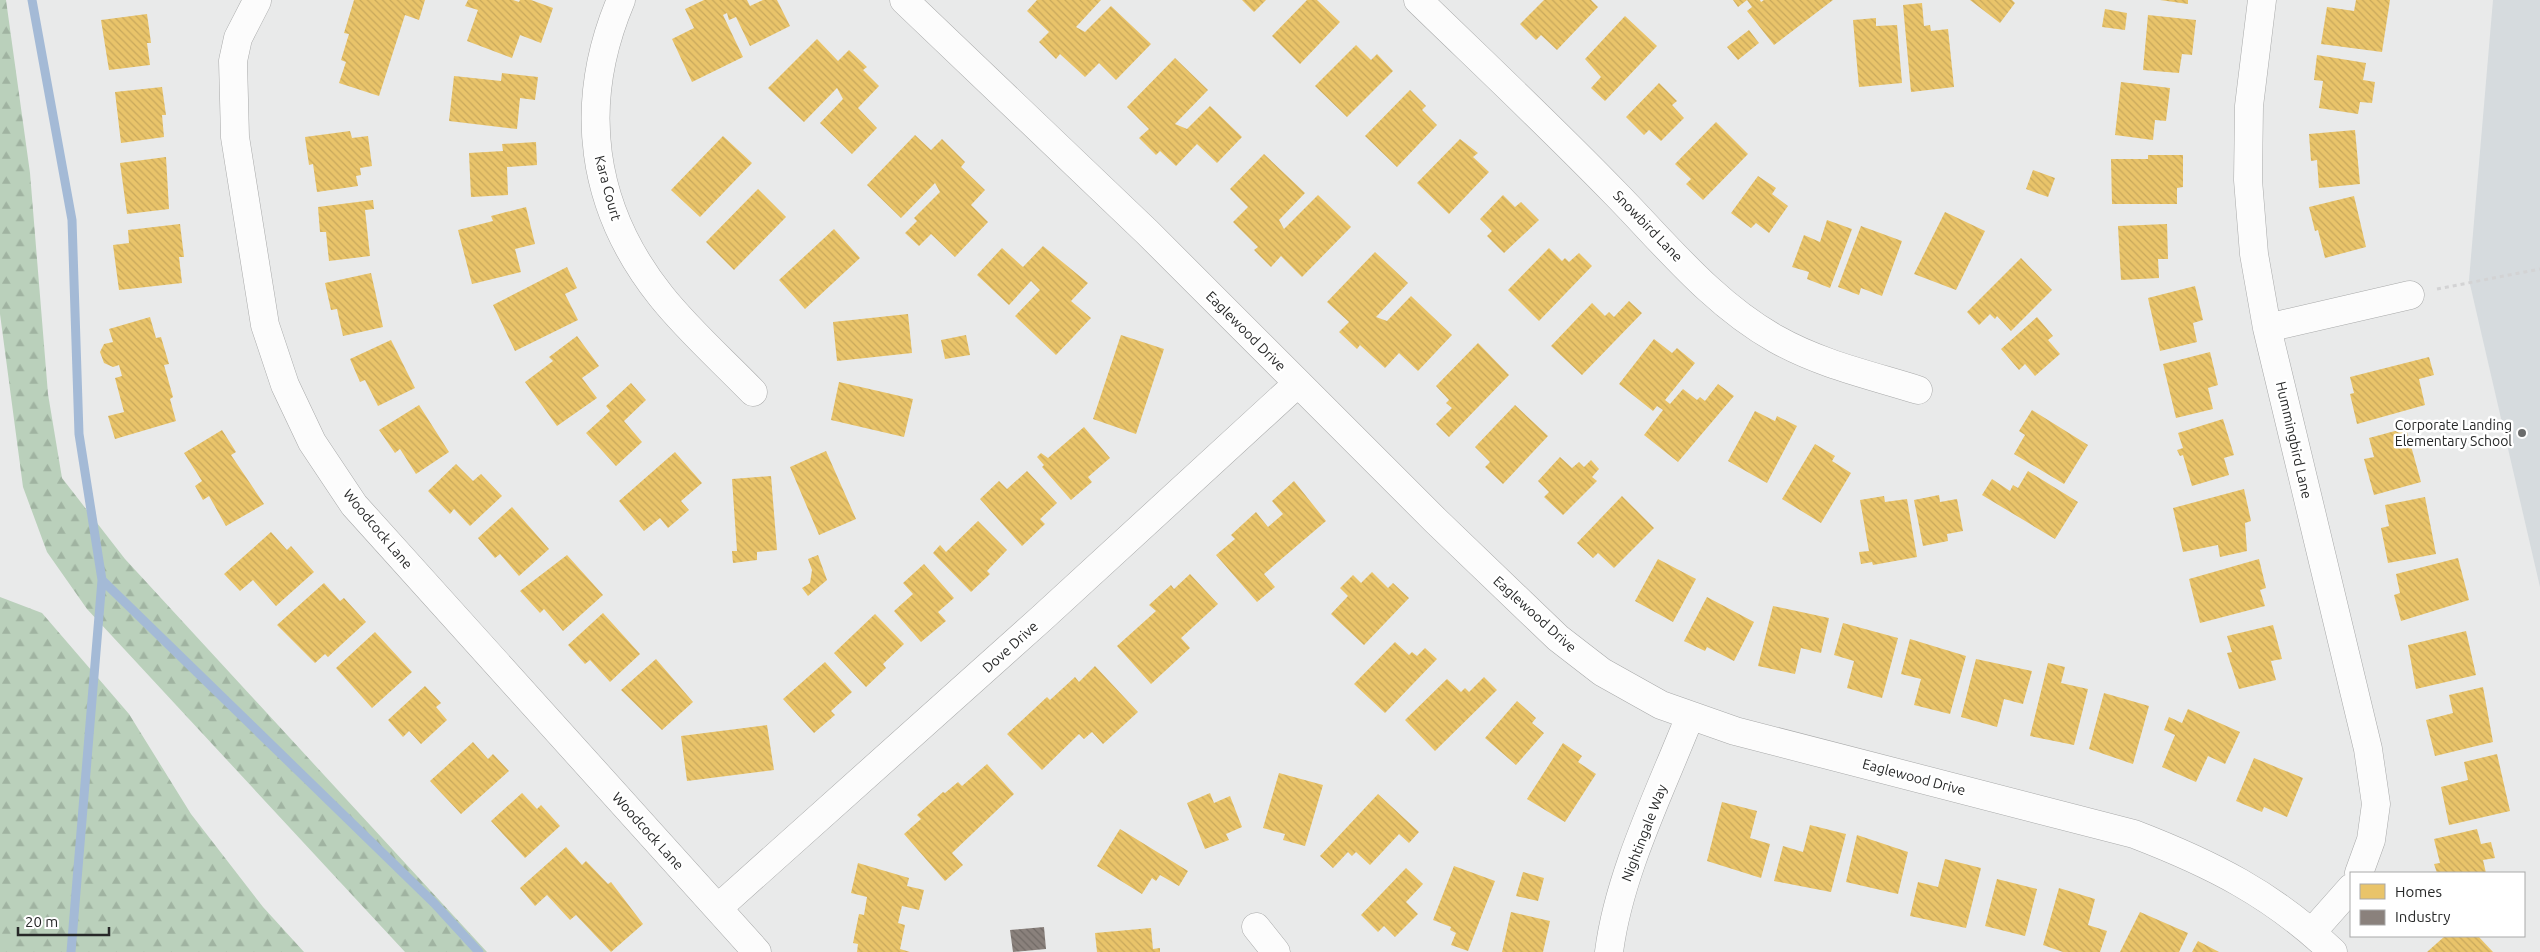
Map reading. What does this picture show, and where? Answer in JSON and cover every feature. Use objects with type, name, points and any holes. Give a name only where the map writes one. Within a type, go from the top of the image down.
[{"type":"street","name":"Kara Court","points":[[621,0],[607,32],[597,77],[594,122],[600,167],[612,210],[630,252],[661,296],[752,392]]},
{"type":"street","name":"Eaglewood Drive","points":[[904,0],[1147,232],[1436,521],[1558,638],[1602,672],[1661,704],[1735,731],[2134,834],[2192,856],[2236,879],[2312,932],[2334,952]]},
{"type":"street","name":"Snowbird Lane","points":[[1418,0],[1548,125],[1698,278],[1734,311],[1776,339],[1821,360],[1918,390]]},
{"type":"street","name":"Hummingbird Lane","points":[[2262,0],[2249,106],[2248,180],[2254,254],[2267,328],[2368,750],[2376,804],[2371,840],[2359,872]]},
{"type":"street","name":"Woodcock Lane","points":[[257,1],[238,38],[233,61],[235,137],[265,325],[285,385],[312,442],[354,505],[757,952]]},
{"type":"street","points":[[2267,328],[2410,295]]},
{"type":"street","name":"Dove Drive","points":[[718,908],[1042,618],[1298,383]]},
{"type":"street","name":"Nightingale Way","points":[[1608,952],[1611,932],[1626,879],[1690,716]]},
{"type":"street","points":[[2312,932],[2350,889]]},
{"type":"street","points":[[1256,927],[1276,952]]},
{"type":"path","points":[[2410,295],[2540,269]]},
{"type":"shaded area","name":"Corporate Landing Elementary School","points":[[2493,0],[2540,0],[2540,587],[2469,280]]},
{"type":"green space","points":[[0,0],[6,0],[30,173],[48,394],[62,478],[125,559],[487,952],[405,952],[87,609],[47,552],[23,487],[0,314]]},
{"type":"green space","points":[[0,597],[42,613],[129,714],[191,814],[263,907],[304,952],[0,952]]},
{"type":"building: Homes","points":[[354,0],[425,0],[419,20],[405,15],[379,96],[339,83],[346,62],[341,60],[349,34],[344,33]]},
{"type":"building: Homes","points":[[468,0],[513,0],[519,2],[520,0],[531,0],[553,8],[541,43],[520,35],[512,58],[467,41],[478,10],[465,6]]},
{"type":"building: Homes","points":[[704,0],[747,0],[750,6],[763,0],[777,0],[790,26],[750,46],[736,17],[729,20],[727,13],[723,15],[743,57],[692,82],[672,39],[694,28],[685,9]]},
{"type":"building: Homes","points":[[1037,0],[1101,0],[1076,27],[1085,32],[1111,6],[1151,44],[1116,80],[1099,63],[1085,77],[1060,54],[1056,59],[1039,42],[1049,32],[1027,11]]},
{"type":"building: Homes","points":[[1242,0],[1266,0],[1254,12]]},
{"type":"building: Homes","points":[[1307,0],[1317,0],[1340,22],[1300,64],[1272,36]]},
{"type":"building: Homes","points":[[1544,0],[1591,0],[1598,7],[1557,50],[1541,35],[1536,40],[1520,24]]},
{"type":"building: Homes","points":[[1733,0],[1747,0],[1738,7]]},
{"type":"building: Homes","points":[[1747,0],[1760,0],[1761,2],[1764,0],[1833,0],[1774,45],[1747,11],[1752,7]]},
{"type":"building: Homes","points":[[1970,0],[2012,0],[2015,3],[2000,23]]},
{"type":"building: Homes","points":[[2160,0],[2188,0],[2188,4]]},
{"type":"building: Homes","points":[[2356,0],[2390,0],[2382,52],[2321,44],[2327,7],[2354,11]]},
{"type":"building: Homes","points":[[1922,3],[1924,26],[1930,25],[1931,31],[1948,29],[1954,87],[1911,92],[1903,5]]},
{"type":"building: Homes","points":[[2105,9],[2127,13],[2125,30],[2102,27]]},
{"type":"building: Homes","points":[[147,14],[151,43],[147,43],[150,65],[109,70],[101,20]]},
{"type":"building: Homes","points":[[2148,15],[2196,20],[2192,55],[2182,54],[2179,73],[2143,70]]},
{"type":"building: Homes","points":[[1625,16],[1657,46],[1605,101],[1591,88],[1601,77],[1585,59]]},
{"type":"building: Homes","points":[[1876,18],[1876,26],[1897,25],[1902,83],[1859,87],[1853,20]]},
{"type":"building: Homes","points":[[1749,30],[1759,43],[1738,60],[1727,47]]},
{"type":"building: Homes","points":[[817,39],[838,61],[849,50],[867,67],[863,70],[879,86],[858,108],[877,128],[852,154],[820,123],[843,99],[837,88],[804,122],[768,88]]},
{"type":"building: Homes","points":[[1356,45],[1371,60],[1377,54],[1393,71],[1347,117],[1315,86]]},
{"type":"building: Homes","points":[[2317,55],[2366,63],[2363,80],[2375,82],[2372,103],[2360,102],[2358,114],[2319,108],[2323,81],[2314,80]]},
{"type":"building: Homes","points":[[1175,58],[1208,90],[1175,124],[1187,129],[1210,106],[1242,137],[1217,163],[1197,144],[1176,166],[1160,151],[1156,155],[1139,138],[1149,129],[1127,107]]},
{"type":"building: Homes","points":[[502,73],[538,77],[535,100],[520,98],[517,129],[449,121],[454,76],[501,81]]},
{"type":"building: Homes","points":[[2121,82],[2170,88],[2166,121],[2155,120],[2153,140],[2115,135]]},
{"type":"building: Homes","points":[[1659,83],[1677,101],[1672,105],[1684,118],[1661,141],[1649,130],[1644,135],[1626,117]]},
{"type":"building: Homes","points":[[162,87],[166,115],[162,115],[164,137],[121,143],[115,92]]},
{"type":"building: Homes","points":[[1410,90],[1426,106],[1422,110],[1437,125],[1397,167],[1365,136]]},
{"type":"building: Homes","points":[[1716,122],[1748,154],[1703,200],[1686,184],[1691,179],[1675,164]]},
{"type":"building: Homes","points":[[2355,130],[2360,184],[2319,188],[2317,160],[2311,161],[2309,134]]},
{"type":"building: Homes","points":[[350,131],[352,138],[368,136],[372,166],[360,168],[361,175],[356,176],[358,186],[317,192],[313,164],[309,165],[305,137]]},
{"type":"building: Homes","points":[[915,135],[931,150],[942,139],[965,162],[961,167],[985,190],[971,205],[988,222],[955,257],[931,234],[919,246],[905,233],[917,221],[914,218],[940,192],[935,183],[901,218],[867,185]]},
{"type":"building: Homes","points":[[723,136],[752,163],[700,217],[671,190]]},
{"type":"building: Homes","points":[[1460,139],[1478,153],[1473,157],[1489,172],[1449,214],[1417,183]]},
{"type":"building: Homes","points":[[536,142],[537,165],[507,167],[508,195],[471,197],[469,153],[503,151],[502,144]]},
{"type":"building: Homes","points":[[1264,154],[1305,193],[1279,220],[1284,229],[1318,195],[1351,227],[1302,277],[1281,256],[1271,267],[1254,250],[1258,247],[1233,222],[1248,207],[1230,189]]},
{"type":"building: Homes","points":[[2148,155],[2183,155],[2183,187],[2177,188],[2177,204],[2112,204],[2111,159],[2148,159]]},
{"type":"building: Homes","points":[[166,157],[169,209],[127,214],[120,163]]},
{"type":"building: Homes","points":[[2033,170],[2055,178],[2048,197],[2026,189]]},
{"type":"building: Homes","points":[[1758,176],[1776,188],[1772,194],[1788,206],[1769,233],[1756,223],[1751,228],[1731,213]]},
{"type":"building: Homes","points":[[758,189],[786,217],[734,270],[706,242]]},
{"type":"building: Homes","points":[[1503,195],[1515,207],[1521,202],[1539,220],[1504,253],[1487,236],[1492,231],[1480,219]]},
{"type":"building: Homes","points":[[2354,196],[2366,247],[2325,258],[2318,230],[2315,231],[2309,207]]},
{"type":"building: Homes","points":[[373,200],[374,209],[365,210],[370,256],[329,261],[326,232],[320,232],[318,207]]},
{"type":"building: Homes","points":[[526,207],[535,244],[515,249],[521,272],[472,284],[458,230],[493,221],[491,216]]},
{"type":"building: Homes","points":[[1945,212],[1985,231],[1956,290],[1914,274]]},
{"type":"building: Homes","points":[[1827,220],[1852,229],[1830,288],[1807,279],[1809,272],[1792,267],[1804,235],[1820,242]]},
{"type":"building: Homes","points":[[180,224],[184,257],[179,257],[182,283],[119,290],[113,245],[129,243],[128,230]]},
{"type":"building: Homes","points":[[2167,224],[2168,259],[2158,259],[2159,278],[2121,280],[2118,226]]},
{"type":"building: Homes","points":[[1861,226],[1902,241],[1882,296],[1861,288],[1859,295],[1838,287]]},
{"type":"building: Homes","points":[[834,229],[860,258],[805,309],[779,280]]},
{"type":"building: Homes","points":[[1043,246],[1088,283],[1071,301],[1091,318],[1056,355],[1015,316],[1040,290],[1031,281],[1009,305],[977,275],[1002,248],[1023,267]]},
{"type":"building: Homes","points":[[1549,248],[1562,261],[1565,258],[1569,262],[1579,253],[1592,266],[1539,321],[1508,290]]},
{"type":"building: Homes","points":[[1375,252],[1408,283],[1376,317],[1387,321],[1411,296],[1452,335],[1418,371],[1399,353],[1385,368],[1360,345],[1357,349],[1339,332],[1349,322],[1327,302]]},
{"type":"building: Homes","points":[[2021,258],[2052,290],[2011,331],[1997,316],[1995,319],[1990,314],[1979,325],[1967,312]]},
{"type":"building: Homes","points":[[567,267],[577,288],[565,294],[578,320],[515,351],[493,305]]},
{"type":"building: Homes","points":[[371,273],[383,327],[343,336],[337,309],[331,310],[325,283]]},
{"type":"building: Homes","points":[[2195,286],[2203,320],[2193,323],[2197,342],[2160,351],[2148,298]]},
{"type":"building: Homes","points":[[1629,301],[1642,313],[1582,375],[1551,346],[1592,303],[1605,316],[1609,312],[1614,317]]},
{"type":"building: Homes","points":[[908,314],[912,353],[837,361],[833,322]]},
{"type":"building: Homes","points":[[150,317],[156,338],[161,337],[169,364],[164,365],[173,397],[170,399],[176,421],[115,439],[108,416],[124,412],[115,378],[122,376],[119,365],[113,367],[104,363],[100,352],[104,344],[113,342],[109,329]]},
{"type":"building: Homes","points":[[2037,317],[2053,336],[2048,340],[2060,354],[2035,376],[2025,364],[2019,370],[2001,349]]},
{"type":"building: Homes","points":[[966,335],[970,355],[945,359],[941,340]]},
{"type":"building: Homes","points":[[1121,335],[1164,349],[1136,434],[1093,419]]},
{"type":"building: Homes","points":[[577,336],[599,366],[582,378],[597,398],[557,426],[525,382],[553,361],[549,357]]},
{"type":"building: Homes","points":[[1654,339],[1672,353],[1677,348],[1695,363],[1665,400],[1670,404],[1683,389],[1697,400],[1700,397],[1705,401],[1718,384],[1734,396],[1678,462],[1644,435],[1663,410],[1657,406],[1653,411],[1619,384]]},
{"type":"building: Homes","points":[[391,340],[415,388],[378,406],[365,380],[360,382],[350,359]]},
{"type":"building: Homes","points":[[1478,343],[1509,375],[1449,437],[1436,424],[1452,408],[1446,403],[1449,400],[1436,386]]},
{"type":"building: Homes","points":[[2210,352],[2218,385],[2208,388],[2213,409],[2176,418],[2163,364]]},
{"type":"building: Homes","points":[[2429,357],[2434,375],[2419,379],[2425,405],[2357,424],[2350,394],[2354,393],[2350,377]]},
{"type":"building: Homes","points":[[839,382],[913,399],[904,437],[831,420]]},
{"type":"building: Homes","points":[[631,383],[646,400],[624,421],[642,442],[616,466],[586,433],[610,411],[606,406]]},
{"type":"building: Homes","points":[[419,405],[449,452],[416,474],[400,449],[395,453],[379,430]]},
{"type":"building: Homes","points":[[1515,405],[1548,436],[1503,484],[1485,467],[1490,462],[1475,447]]},
{"type":"building: Homes","points":[[2032,410],[2088,445],[2064,484],[2014,454],[2025,435],[2019,431]]},
{"type":"building: Homes","points":[[1755,411],[1775,421],[1777,416],[1797,426],[1767,483],[1728,461]]},
{"type":"building: Homes","points":[[2223,419],[2234,455],[2224,458],[2229,475],[2192,486],[2183,455],[2180,456],[2177,450],[2183,448],[2178,433]]},
{"type":"building: Homes","points":[[1084,427],[1110,458],[1088,477],[1092,482],[1071,500],[1042,467],[1044,465],[1037,457],[1041,453],[1048,458]]},
{"type":"building: Homes","points":[[2406,428],[2421,482],[2374,495],[2364,459],[2374,457],[2369,438]]},
{"type":"building: Homes","points":[[222,430],[236,452],[231,455],[264,504],[226,526],[209,496],[203,500],[195,486],[202,481],[184,453]]},
{"type":"building: Homes","points":[[1815,444],[1835,456],[1832,461],[1851,473],[1821,523],[1782,499]]},
{"type":"building: Homes","points":[[826,451],[856,519],[819,535],[790,467]]},
{"type":"building: Homes","points":[[675,452],[702,483],[681,501],[689,510],[668,528],[660,518],[644,531],[619,501]]},
{"type":"building: Homes","points":[[1560,457],[1572,468],[1579,462],[1584,467],[1591,460],[1599,469],[1592,477],[1597,481],[1563,515],[1544,497],[1549,492],[1538,481]]},
{"type":"building: Homes","points":[[456,464],[473,481],[481,474],[502,496],[470,526],[454,509],[450,514],[428,491]]},
{"type":"building: Homes","points":[[1027,471],[1057,503],[1040,519],[1045,524],[1022,546],[980,499],[999,481],[1007,489]]},
{"type":"building: Homes","points":[[2028,471],[2078,502],[2055,539],[1982,495],[1992,479],[2010,491],[2013,485],[2018,488]]},
{"type":"building: Homes","points":[[771,476],[777,550],[757,552],[757,560],[733,563],[732,551],[737,551],[732,479]]},
{"type":"building: Homes","points":[[1294,481],[1326,521],[1264,574],[1275,587],[1257,602],[1216,555],[1235,539],[1231,535],[1256,512],[1268,527],[1283,514],[1272,501]]},
{"type":"building: Homes","points":[[2244,489],[2251,521],[2245,523],[2247,551],[2220,557],[2218,545],[2183,552],[2173,508]]},
{"type":"building: Homes","points":[[1939,495],[1940,502],[1957,499],[1963,531],[1947,534],[1948,541],[1923,546],[1914,500]]},
{"type":"building: Homes","points":[[1622,496],[1654,528],[1614,568],[1598,553],[1593,558],[1577,543]]},
{"type":"building: Homes","points":[[1884,496],[1885,502],[1907,499],[1917,557],[1873,565],[1872,562],[1861,564],[1859,552],[1869,551],[1860,500]]},
{"type":"building: Homes","points":[[2425,497],[2436,554],[2388,563],[2381,528],[2389,526],[2385,505]]},
{"type":"building: Homes","points":[[512,507],[549,549],[519,576],[500,554],[495,558],[478,538]]},
{"type":"building: Homes","points":[[978,521],[1007,550],[987,571],[990,574],[971,592],[933,553],[940,545],[946,552]]},
{"type":"building: Homes","points":[[271,532],[287,550],[291,546],[314,572],[276,606],[253,580],[240,591],[224,574]]},
{"type":"building: Homes","points":[[567,555],[603,595],[563,631],[544,609],[540,613],[520,591]]},
{"type":"building: Homes","points":[[818,555],[827,580],[808,596],[802,588],[810,583],[812,570],[808,559]]},
{"type":"building: Homes","points":[[2458,558],[2469,600],[2401,621],[2394,595],[2400,593],[2396,574]]},
{"type":"building: Homes","points":[[1658,559],[1696,579],[1673,622],[1635,601]]},
{"type":"building: Homes","points":[[2259,559],[2266,588],[2260,590],[2265,606],[2200,623],[2189,579]]},
{"type":"building: Homes","points":[[924,564],[954,598],[938,612],[946,621],[921,642],[894,611],[913,594],[903,583]]},
{"type":"building: Homes","points":[[1372,572],[1388,588],[1393,583],[1409,598],[1364,645],[1331,614],[1348,596],[1340,588],[1353,575],[1361,583]]},
{"type":"building: Homes","points":[[1190,574],[1218,604],[1181,638],[1190,648],[1151,684],[1117,646],[1156,611],[1149,605],[1171,585],[1174,589]]},
{"type":"building: Homes","points":[[324,583],[340,601],[344,598],[366,622],[328,657],[325,654],[315,663],[277,625]]},
{"type":"building: Homes","points":[[1707,597],[1754,622],[1734,661],[1707,647],[1705,651],[1684,641]]},
{"type":"building: Homes","points":[[1773,606],[1829,618],[1821,653],[1801,648],[1795,674],[1758,666]]},
{"type":"building: Homes","points":[[603,613],[640,654],[610,682],[590,660],[585,664],[568,645]]},
{"type":"building: Homes","points":[[875,614],[904,644],[883,664],[886,668],[866,687],[834,653]]},
{"type":"building: Homes","points":[[1843,623],[1898,638],[1882,698],[1847,688],[1854,661],[1834,655]]},
{"type":"building: Homes","points":[[2273,625],[2282,659],[2271,661],[2276,680],[2239,689],[2227,653],[2232,652],[2227,636]]},
{"type":"building: Homes","points":[[2466,631],[2476,675],[2416,689],[2408,645]]},
{"type":"building: Homes","points":[[375,632],[412,672],[372,708],[336,668]]},
{"type":"building: Homes","points":[[1910,639],[1966,656],[1950,714],[1914,705],[1921,679],[1901,674]]},
{"type":"building: Homes","points":[[1395,642],[1409,655],[1412,652],[1417,656],[1425,648],[1437,659],[1385,713],[1354,684]]},
{"type":"building: Homes","points":[[656,659],[693,702],[662,730],[621,690]]},
{"type":"building: Homes","points":[[1976,659],[2032,671],[2023,704],[2004,699],[1997,727],[1961,717]]},
{"type":"building: Homes","points":[[825,662],[852,692],[831,711],[835,715],[814,733],[783,699]]},
{"type":"building: Homes","points":[[2048,663],[2065,667],[2061,683],[2088,689],[2074,745],[2030,736]]},
{"type":"building: Homes","points":[[1095,666],[1138,712],[1103,744],[1092,732],[1084,739],[1079,734],[1042,770],[1007,734],[1047,697],[1050,700],[1075,677],[1079,682]]},
{"type":"building: Homes","points":[[1484,677],[1497,690],[1435,751],[1405,720],[1447,679],[1461,692],[1465,688],[1469,692]]},
{"type":"building: Homes","points":[[425,686],[441,703],[436,707],[447,720],[421,744],[409,731],[403,737],[388,720]]},
{"type":"building: Homes","points":[[2483,687],[2493,742],[2435,756],[2426,720],[2453,713],[2449,695]]},
{"type":"building: Homes","points":[[2104,693],[2149,706],[2133,764],[2089,749]]},
{"type":"building: Homes","points":[[1517,701],[1536,718],[1532,723],[1544,733],[1516,765],[1485,738]]},
{"type":"building: Homes","points":[[2188,709],[2240,732],[2225,764],[2208,756],[2196,782],[2162,767],[2175,735],[2164,730],[2169,717],[2182,723]]},
{"type":"building: Homes","points":[[767,725],[774,770],[687,781],[681,736]]},
{"type":"building: Homes","points":[[473,742],[488,759],[493,754],[509,771],[461,814],[430,781]]},
{"type":"building: Homes","points":[[1563,743],[1582,756],[1578,762],[1596,774],[1565,822],[1527,799]]},
{"type":"building: Homes","points":[[2497,754],[2510,811],[2449,825],[2441,787],[2468,780],[2464,762]]},
{"type":"building: Homes","points":[[2254,758],[2303,778],[2287,817],[2264,807],[2262,812],[2236,801]]},
{"type":"building: Homes","points":[[987,764],[1014,794],[952,853],[963,865],[945,881],[904,834],[921,819],[917,815],[943,792],[945,793],[958,782],[962,786]]},
{"type":"building: Homes","points":[[1279,773],[1323,785],[1305,846],[1283,840],[1285,834],[1263,828]]},
{"type":"building: Homes","points":[[522,793],[537,809],[541,805],[560,826],[525,858],[491,821]]},
{"type":"building: Homes","points":[[1210,793],[1214,803],[1230,796],[1242,827],[1226,834],[1229,840],[1205,849],[1187,803]]},
{"type":"building: Homes","points":[[1378,794],[1419,832],[1409,843],[1399,834],[1370,865],[1356,852],[1352,856],[1348,852],[1333,868],[1320,856]]},
{"type":"building: Homes","points":[[1722,802],[1757,811],[1750,838],[1770,844],[1761,878],[1707,861]]},
{"type":"building: Homes","points":[[1810,825],[1846,834],[1831,892],[1774,881],[1783,846],[1803,852]]},
{"type":"building: Homes","points":[[1120,829],[1188,871],[1179,886],[1160,875],[1156,881],[1152,878],[1142,894],[1097,866]]},
{"type":"building: Homes","points":[[2477,829],[2481,844],[2491,842],[2495,858],[2483,860],[2486,872],[2437,872],[2434,864],[2440,863],[2434,839]]},
{"type":"building: Homes","points":[[1857,835],[1908,852],[1898,894],[1846,882]]},
{"type":"building: Homes","points":[[566,847],[582,865],[586,861],[608,884],[611,882],[643,924],[611,952],[576,915],[570,920],[547,895],[535,906],[520,888]]},
{"type":"building: Homes","points":[[1945,859],[1981,868],[1966,928],[1910,916],[1918,882],[1938,887]]},
{"type":"building: Homes","points":[[858,863],[909,878],[907,886],[924,890],[919,910],[902,906],[898,923],[905,925],[900,949],[910,952],[857,952],[858,944],[853,943],[859,914],[864,915],[867,897],[851,893]]},
{"type":"building: Homes","points":[[1454,866],[1495,881],[1468,951],[1451,945],[1456,933],[1450,930],[1451,927],[1433,920]]},
{"type":"building: Homes","points":[[1406,868],[1423,884],[1406,902],[1418,914],[1395,937],[1384,926],[1378,932],[1361,915]]},
{"type":"building: Homes","points":[[1523,872],[1544,878],[1538,901],[1516,896]]},
{"type":"building: Homes","points":[[1997,879],[2037,889],[2025,936],[1985,926]]},
{"type":"building: Homes","points":[[2059,888],[2095,899],[2088,925],[2107,931],[2100,952],[2063,952],[2043,945]]},
{"type":"building: Homes","points":[[1511,912],[1550,921],[1543,952],[1502,952]]},
{"type":"building: Homes","points":[[2140,912],[2188,933],[2179,952],[2120,952]]},
{"type":"building: Homes","points":[[1151,928],[1153,949],[1160,948],[1160,952],[1097,952],[1095,933]]},
{"type":"building: Homes","points":[[2444,937],[2479,937],[2493,952],[2427,952]]},
{"type":"building: Homes","points":[[2198,941],[2219,952],[2192,952]]},
{"type":"building: Industry","points":[[1044,927],[1046,949],[1013,952],[1010,930]]},
{"type":"waterway","points":[[32,0],[72,220],[79,434],[102,580],[71,952]]},
{"type":"waterway","points":[[102,580],[434,903],[479,952]]},
{"type":"place","name":"Corporate Landing Elementary School","points":[[2522,433]]}]
